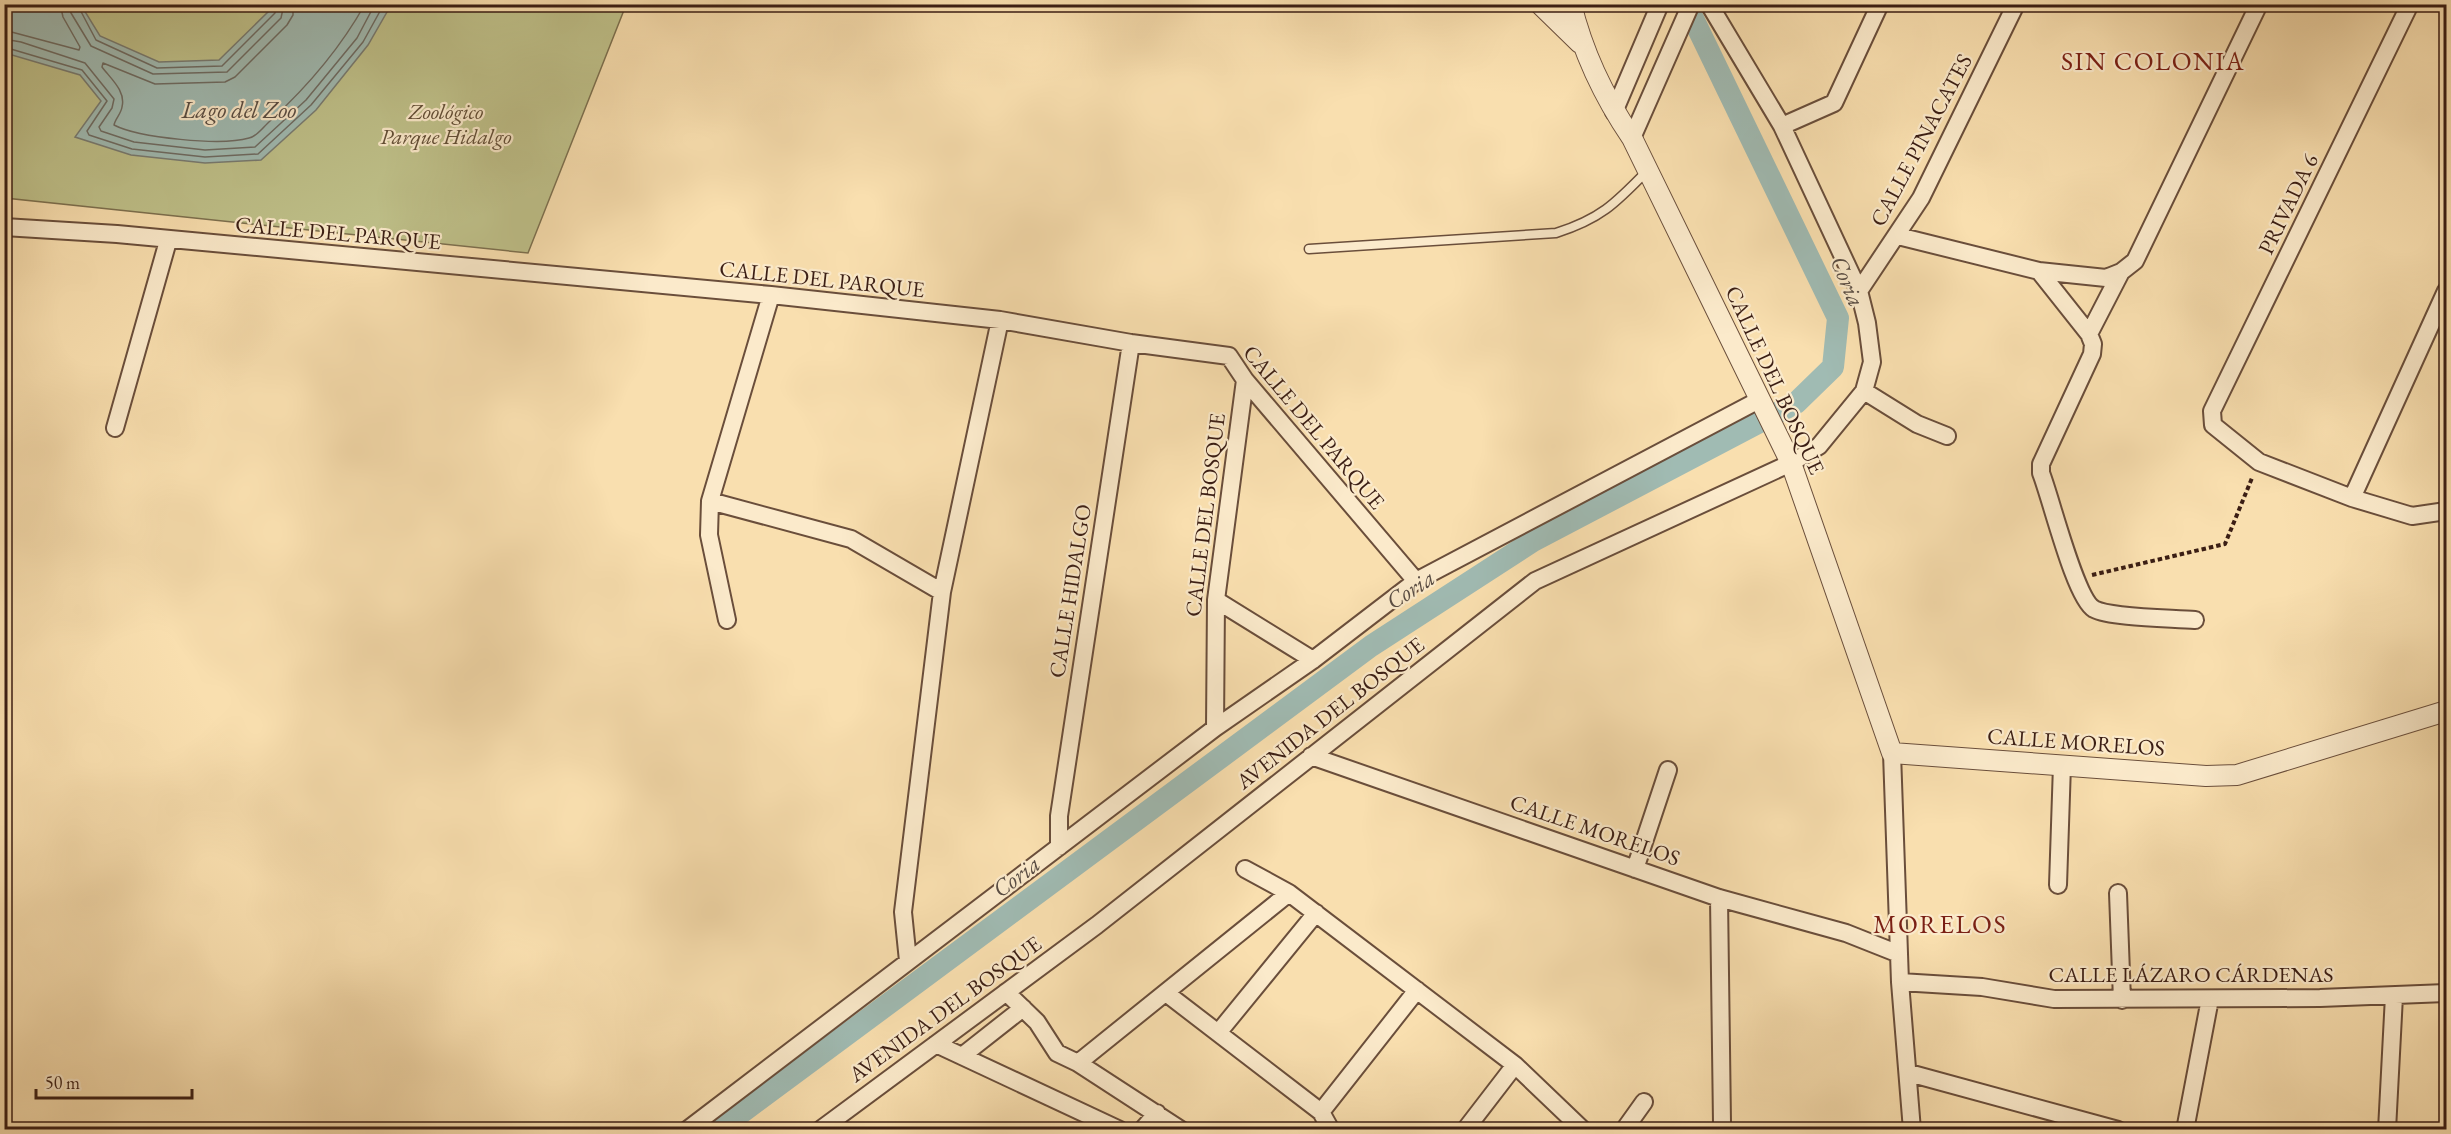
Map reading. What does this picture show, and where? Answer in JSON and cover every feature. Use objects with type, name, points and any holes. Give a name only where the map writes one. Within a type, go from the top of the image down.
[{"type":"street","name":"CALLE DEL BOSQUE","points":[[1540,4],[1580,43]]},
{"type":"street","name":"CALLE DEL BOSQUE","points":[[1571,4],[1580,43],[1614,112],[1632,138],[1791,463],[1892,753]]},
{"type":"street","points":[[1614,112],[1660,4]]},
{"type":"street","points":[[1709,4],[1782,126],[1859,291]]},
{"type":"street","points":[[1782,126],[1834,103],[1880,4]]},
{"type":"street","name":"CALLE PINACATES","points":[[1859,291],[1898,236],[1921,198],[2016,4]]},
{"type":"street","points":[[1898,236],[2040,271],[2106,278],[2121,272],[2135,261],[2259,4]]},
{"type":"street","name":"PRIVADA 6","points":[[2259,462],[2213,425],[2212,411],[2409,4]]},
{"type":"street","points":[[1632,138],[1691,5]]},
{"type":"street","name":"CALLE DEL PARQUE","points":[[4,227],[117,234],[168,241],[771,295],[1000,320],[1131,343],[1229,356],[1245,380],[1416,581]]},
{"type":"street","points":[[115,428],[168,241]]},
{"type":"street","points":[[2040,271],[2089,334],[2093,344],[2092,354],[2041,464],[2041,473],[2076,579],[2087,603],[2103,612],[2194,620]]},
{"type":"street","points":[[2089,334],[2121,272]]},
{"type":"street","name":"AVENIDA DEL BOSQUE","points":[[820,1130],[1097,925],[1535,580],[1791,463],[1819,446],[1864,391],[1872,362],[1867,323],[1859,291]]},
{"type":"street","points":[[2352,498],[2446,291]]},
{"type":"street","points":[[727,620],[709,535],[710,501],[771,295]]},
{"type":"street","points":[[908,961],[903,912],[942,592],[1000,320]]},
{"type":"street","name":"CALLE HIDALGO","points":[[1059,847],[1059,816],[1131,343]]},
{"type":"street","name":"CALLE DEL BOSQUE","points":[[1215,728],[1216,600],[1245,380]]},
{"type":"street","points":[[1864,391],[1917,424],[1947,436]]},
{"type":"street","points":[[687,1130],[1215,728],[1313,660],[1416,581],[1762,406]]},
{"type":"street","points":[[2259,462],[2352,498],[2412,516],[2446,511]]},
{"type":"street","points":[[710,501],[851,539],[942,592]]},
{"type":"street","points":[[1216,600],[1313,660]]},
{"type":"street","name":"CALLE MORELOS","points":[[1892,753],[2237,776],[2446,711]]},
{"type":"street","points":[[1892,753],[1899,982],[1909,1073],[1912,1130]]},
{"type":"street","name":"CALLE MORELOS","points":[[1311,756],[1719,898],[1846,933],[1899,954]]},
{"type":"street","points":[[2058,885],[2062,765]]},
{"type":"street","points":[[1635,869],[1668,770]]},
{"type":"street","points":[[1245,869],[1289,893],[1515,1065],[1583,1130]]},
{"type":"street","points":[[1078,1063],[1289,893]]},
{"type":"street","points":[[2118,893],[2122,1000]]},
{"type":"street","points":[[1719,898],[1722,1123]]},
{"type":"street","points":[[1218,1033],[1316,914]]},
{"type":"street","name":"CALLE LÁZARO CÁRDENAS","points":[[1899,982],[1982,987],[2054,999],[2210,999],[2446,993]]},
{"type":"street","points":[[1320,1112],[1417,990]]},
{"type":"street","points":[[1006,992],[1037,1022],[1057,1053],[1078,1063],[1181,1130]]},
{"type":"street","points":[[1166,993],[1320,1112],[1331,1130]]},
{"type":"street","points":[[2387,1130],[2394,996]]},
{"type":"street","points":[[2185,1130],[2210,999]]},
{"type":"street","points":[[962,1056],[1023,1008]]},
{"type":"street","points":[[936,1044],[1120,1130]]},
{"type":"street","points":[[1465,1130],[1515,1065]]},
{"type":"street","points":[[1909,1073],[2118,1130]]},
{"type":"street","points":[[1624,1130],[1644,1102]]},
{"type":"street","points":[[1142,1130],[1157,1113]]},
{"type":"lane","points":[[1309,249],[1556,233],[1586,223],[1613,206],[1647,171]]},
{"type":"path","points":[[2076,579],[2225,544],[2259,462]]},
{"type":"green space","name":"Zoológico Parque Hidalgo","points":[[5,5],[626,5],[528,253],[5,198]]},
{"type":"water","name":"Lago del Zoo","points":[[4,5],[81,5],[100,36],[159,62],[219,60],[271,9],[270,5],[391,5],[368,45],[316,110],[261,160],[205,163],[131,155],[75,137],[101,101],[80,75],[5,53]]},
{"type":"waterway","name":"Coria","points":[[718,1130],[1371,646],[1533,541],[1796,403],[1833,367],[1838,318],[1686,4]]},
{"type":"district","name":"SIN COLONIA","points":[[2153,61]]},
{"type":"district","name":"MORELOS","points":[[1940,924]]}]
